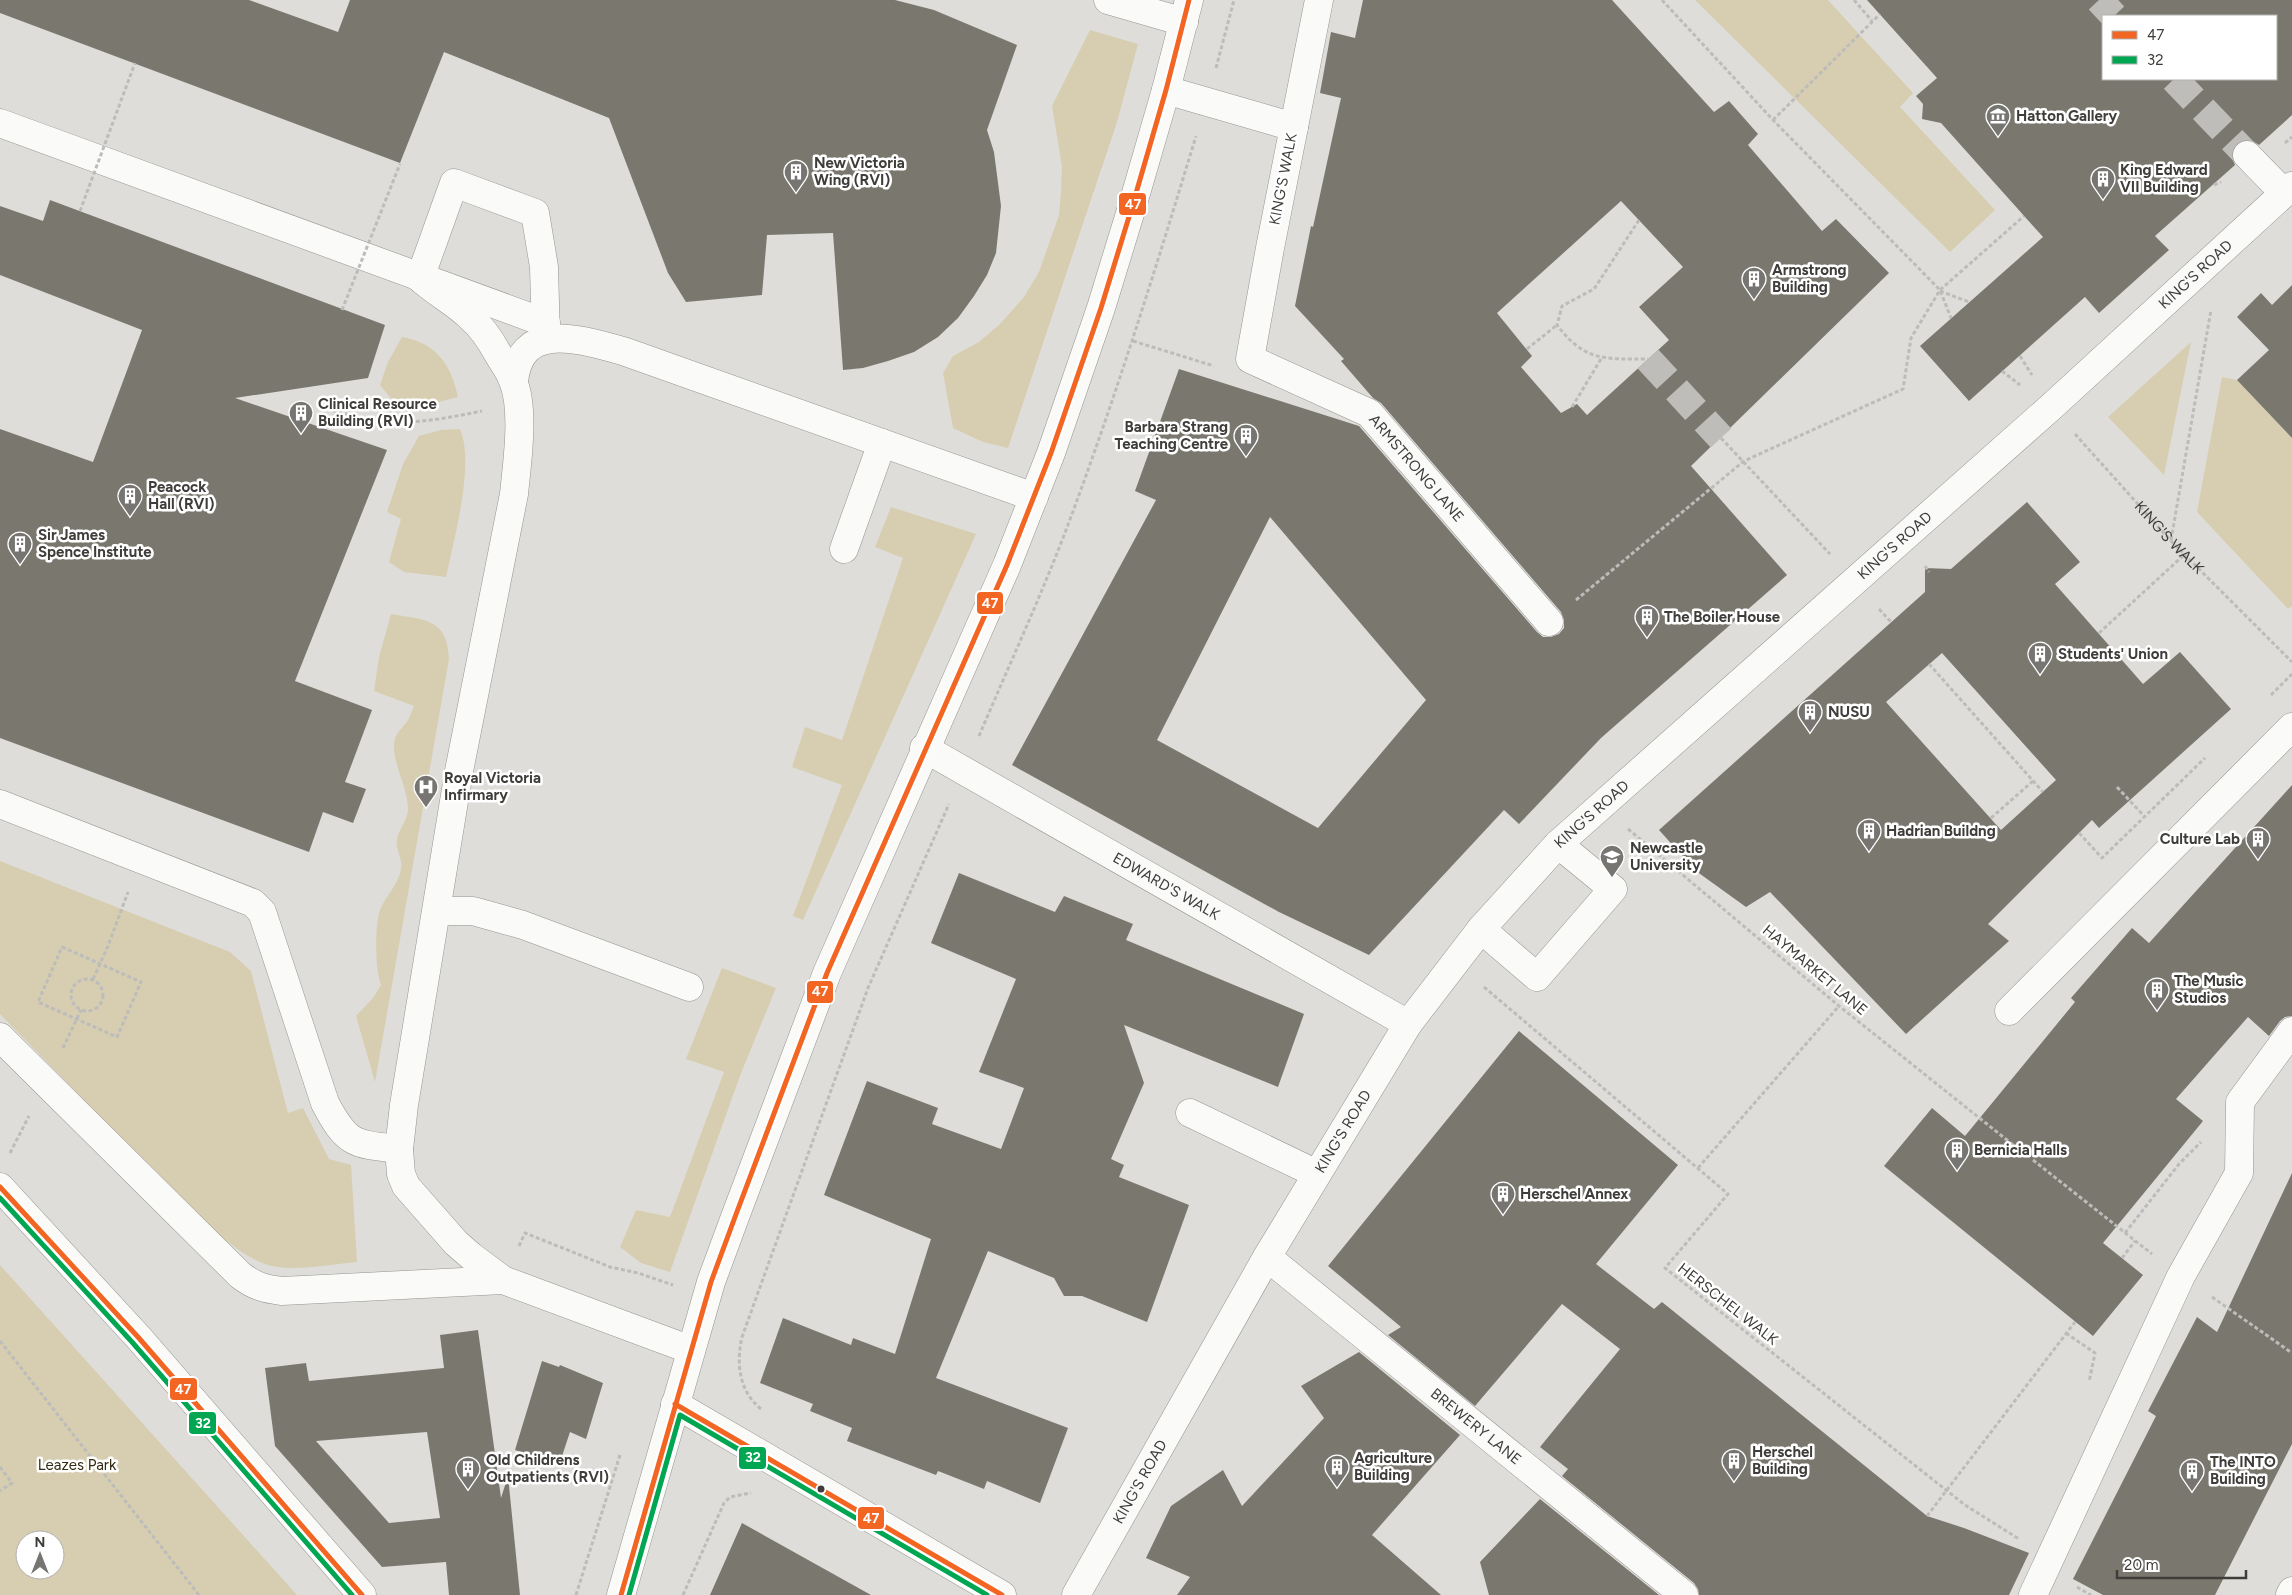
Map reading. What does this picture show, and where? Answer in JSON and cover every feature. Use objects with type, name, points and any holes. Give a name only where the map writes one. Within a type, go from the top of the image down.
[{"type":"street","points":[[621,1595],[711,1282],[824,982],[924,748],[995,592],[1034,497],[1101,308],[1166,90],[1187,11],[1108,0]]},
{"type":"street","name":"KING'S WALK","points":[[1250,359],[1319,0]]},
{"type":"street","points":[[1166,90],[1294,126]]},
{"type":"street","points":[[0,123],[420,278],[563,338],[585,340],[623,351],[1034,497]]},
{"type":"street","points":[[2247,155],[2288,190]]},
{"type":"street","points":[[420,278],[454,183],[535,213],[544,267],[546,331],[523,353],[516,368],[514,382],[518,403],[519,450],[514,494],[459,771],[398,1162],[406,1186],[456,1243],[503,1280],[692,1350]]},
{"type":"street","name":"KING'S ROAD","points":[[1076,1595],[1267,1257],[1408,1024],[1481,930],[1558,844],[2051,407],[2288,190]]},
{"type":"street","points":[[420,278],[431,289],[468,314],[484,330],[514,382]]},
{"type":"street","name":"ARMSTRONG LANE","points":[[1250,359],[1369,413],[1549,622]]},
{"type":"street","points":[[844,549],[882,443]]},
{"type":"street","points":[[2009,1011],[2292,728]]},
{"type":"street","name":"EDWARD'S WALK","points":[[924,748],[1408,1024]]},
{"type":"street","points":[[0,804],[253,903],[262,912],[326,1103],[338,1127],[348,1138],[365,1145],[399,1148]]},
{"type":"street","points":[[1481,930],[1537,977],[1613,889],[1558,844]]},
{"type":"street","points":[[438,911],[473,911],[523,925],[688,987]]},
{"type":"street","points":[[2033,1595],[2181,1276],[2239,1173],[2240,1102],[2292,1031]]},
{"type":"street","points":[[0,1037],[240,1275],[252,1284],[263,1289],[282,1291],[503,1280]]},
{"type":"street","points":[[1190,1113],[1317,1174]]},
{"type":"street","points":[[0,1187],[138,1337],[362,1595]]},
{"type":"street","name":"BREWERY LANE","points":[[1267,1257],[1684,1595]]},
{"type":"street","points":[[675,1404],[1002,1595]]},
{"type":"street","points":[[2290,1595],[2292,1591]]},
{"type":"path","points":[[1662,0],[1773,120],[1940,290],[1969,302]]},
{"type":"path","points":[[1854,0],[1872,21]]},
{"type":"path","points":[[1773,120],[1880,14]]},
{"type":"path","points":[[80,211],[135,63]]},
{"type":"path","points":[[342,310],[400,164]]},
{"type":"path","points":[[1549,622],[1744,461],[1904,389],[1911,338],[1940,290],[2024,216]]},
{"type":"path","points":[[1527,349],[1557,325],[1562,306],[1594,289],[1639,220]]},
{"type":"path","points":[[2171,541],[2222,252]]},
{"type":"path","points":[[1940,290],[1950,318]]},
{"type":"path","points":[[1557,325],[1570,343],[1601,358],[1648,359]]},
{"type":"path","points":[[1133,340],[1216,366]]},
{"type":"path","points":[[1572,407],[1601,358]]},
{"type":"path","points":[[320,407],[373,420],[402,422],[488,410]]},
{"type":"path","name":"KING'S WALK","points":[[2051,407],[2184,555],[2292,662]]},
{"type":"path","points":[[1721,438],[1892,622]]},
{"type":"path","points":[[764,1412],[752,1401],[741,1378],[739,1351],[742,1337],[868,988],[964,770],[1073,511]]},
{"type":"path","points":[[2099,633],[2184,555]]},
{"type":"path","points":[[1929,664],[2043,792]]},
{"type":"path","points":[[2264,701],[2292,674]]},
{"type":"path","points":[[2079,832],[2102,858],[2208,756]]},
{"type":"path","points":[[1991,818],[2033,781]]},
{"type":"path","points":[[2117,787],[2145,817]]},
{"type":"path","name":"HAYMARKET LANE","points":[[1601,806],[1839,1006],[2018,1148]]},
{"type":"path","points":[[93,979],[123,909],[140,858]]},
{"type":"path","points":[[62,947],[101,964],[141,982],[117,1036],[38,1002],[62,947]]},
{"type":"path","name":"HERSCHEL WALK","points":[[1442,978],[1481,985],[1728,1194],[1665,1268],[1965,1506],[2026,1543]]},
{"type":"path","points":[[83,979],[93,979],[104,990],[103,1001],[92,1011],[81,1010],[74,1004],[72,988],[83,979]]},
{"type":"path","points":[[1698,1168],[1839,1006]]},
{"type":"path","points":[[70,1034],[81,1010]]},
{"type":"path","points":[[2125,1233],[2179,1164],[2240,1102]]},
{"type":"path","points":[[503,1280],[525,1233],[610,1267],[638,1273],[674,1286]]},
{"type":"path","points":[[2122,1258],[2135,1241]]},
{"type":"path","points":[[1927,1516],[2075,1322]]},
{"type":"path","points":[[0,1341],[199,1595]]},
{"type":"path","points":[[576,1595],[620,1454]]},
{"type":"path","points":[[0,1467],[12,1482],[0,1491]]},
{"type":"path","points":[[683,1595],[724,1503],[730,1497],[741,1493],[759,1494]]},
{"type":"green space","points":[[1695,0],[1828,0],[1913,93],[1900,107],[1995,210],[1950,252]]},
{"type":"green space","points":[[1090,30],[1138,44],[1117,122],[1008,448],[983,442],[953,428],[943,373],[953,356],[979,342],[1000,324],[1024,297],[1039,272],[1059,215],[1061,192],[1062,167],[1052,106]]},
{"type":"green space","points":[[402,337],[424,344],[440,357],[451,375],[458,397],[439,402],[398,407],[380,385],[388,362]]},
{"type":"green space","points":[[2191,342],[2164,475],[2108,417]]},
{"type":"green space","points":[[2222,377],[2237,380],[2292,438],[2292,606],[2288,609],[2197,512]]},
{"type":"green space","points":[[460,429],[464,444],[464,481],[462,502],[446,577],[404,572],[389,562],[401,519],[387,512],[403,464],[419,436],[441,430]]},
{"type":"green space","points":[[891,507],[976,534],[803,920],[793,916],[842,785],[792,767],[805,727],[842,740],[903,558],[875,547]]},
{"type":"green space","points":[[391,614],[424,620],[439,628],[448,646],[449,659],[375,1082],[356,1016],[373,998],[381,985],[376,939],[379,913],[400,874],[401,861],[397,839],[408,810],[406,793],[394,752],[394,743],[396,736],[408,720],[414,706],[374,691],[379,657]]},
{"type":"green space","points":[[0,861],[230,952],[251,971],[288,1113],[303,1108],[329,1159],[351,1165],[357,1262],[298,1268],[275,1267],[257,1261],[241,1251],[204,1223],[0,1014]]},
{"type":"green space","points":[[722,968],[776,988],[741,1073],[670,1272],[641,1263],[620,1247],[636,1210],[670,1217],[724,1072],[686,1059]]},
{"type":"green space","name":"Leazes Park","points":[[0,1265],[297,1595],[0,1595]]},
{"type":"building","name":"New Victoria Wing (RVI)","points":[[0,0],[249,0],[338,32],[350,0],[895,0],[934,10],[1017,45],[987,130],[994,152],[1001,206],[996,253],[987,275],[974,296],[958,318],[938,337],[914,352],[863,368],[843,370],[833,233],[767,235],[762,295],[686,302],[668,273],[609,118],[444,52],[400,163],[0,13]]},
{"type":"building","points":[[1363,0],[1612,0],[1714,112],[1729,101],[1758,134],[1748,145],[1822,231],[1836,219],[1889,273],[1691,466],[1787,575],[1601,738],[1519,824],[1504,810],[1369,955],[1279,912],[1012,765],[1156,500],[1135,491],[1179,369],[1359,426],[1537,632],[1543,637],[1551,637],[1559,634],[1564,628],[1561,612],[1381,403],[1373,398],[1341,361],[1344,359],[1295,306],[1311,226],[1313,227],[1341,98],[1320,93],[1331,32],[1355,38]],"holes":[[[1621,201],[1683,267],[1639,307],[1669,340],[1587,415],[1577,404],[1561,413],[1521,367],[1532,356],[1497,313]],[[1270,517],[1426,700],[1318,828],[1157,740]]]},
{"type":"building","name":"King Edward VII Building","points":[[1867,0],[2292,0],[2292,115],[2259,145],[2251,140],[2243,140],[2236,144],[2232,151],[2235,165],[2155,236],[2169,250],[2099,313],[2085,297],[1969,401],[1920,346],[2043,237],[1941,123],[1922,119],[1923,104],[1916,96],[1937,78]]},
{"type":"building","points":[[50,200],[385,325],[368,378],[235,398],[387,450],[295,681],[372,710],[345,782],[366,789],[353,823],[323,812],[309,852],[0,738],[0,429],[93,462],[142,330],[0,275],[0,206],[43,221]]},
{"type":"building","points":[[2292,285],[2292,438],[2237,380],[2269,350],[2237,317],[2261,293],[2272,305]]},
{"type":"building","points":[[2027,502],[2080,562],[2055,584],[2143,684],[2180,652],[2231,709],[2099,828],[2092,820],[1988,924],[2009,941],[1906,1034],[1770,892],[1746,907],[1696,871],[1659,830],[1925,592],[1925,568],[1951,569]],"holes":[[[1942,653],[2056,780],[2001,830],[1886,702]]]},
{"type":"building","points":[[2292,785],[2292,1016],[2285,1017],[2280,1021],[2269,1036],[2248,1017],[2176,1099],[2203,1121],[2103,1243],[2143,1275],[2093,1336],[1884,1166],[1932,1108],[1965,1136],[2075,1002],[2071,998],[2132,928],[2149,943]]},
{"type":"building","points":[[959,873],[1055,912],[1064,896],[1133,924],[1126,940],[1304,1014],[1278,1087],[1124,1025],[1144,1083],[1111,1159],[1124,1165],[1119,1177],[1189,1205],[1147,1322],[1082,1296],[1064,1296],[1054,1278],[988,1251],[936,1378],[1068,1428],[1040,1503],[987,1481],[984,1489],[938,1471],[936,1475],[847,1441],[852,1428],[810,1411],[813,1404],[760,1383],[783,1318],[851,1345],[853,1338],[895,1354],[931,1239],[824,1195],[867,1081],[938,1108],[932,1124],[1001,1149],[1024,1088],[979,1072],[1016,979],[931,943]]},
{"type":"building","points":[[1519,1031],[1678,1165],[1596,1264],[1654,1309],[1662,1302],[1927,1516],[2029,1553],[2009,1595],[1699,1595],[1694,1583],[1562,1476],[1568,1469],[1540,1447],[1620,1349],[1562,1304],[1475,1406],[1388,1335],[1401,1327],[1328,1266]]},
{"type":"building","name":"The INTO Building","points":[[2292,1173],[2292,1444],[2215,1595],[2103,1595],[2073,1579],[2156,1416],[2148,1411],[2197,1317],[2217,1332]]},
{"type":"building","name":"Old Childrens Outpatients (RVI)","points":[[478,1330],[501,1498],[508,1476],[520,1595],[449,1595],[446,1562],[382,1567],[275,1446],[265,1368],[306,1363],[309,1381],[444,1368],[440,1335]],"holes":[[[427,1432],[440,1518],[389,1523],[316,1441]]]},
{"type":"building","name":"Agriculture Building","points":[[1359,1352],[1460,1435],[1372,1535],[1441,1595],[1177,1595],[1190,1577],[1146,1558],[1171,1506],[1223,1470],[1242,1506],[1324,1418],[1301,1386]]},
{"type":"building","points":[[542,1361],[559,1367],[560,1365],[603,1383],[586,1439],[570,1432],[559,1465],[515,1450]]},
{"type":"building","points":[[1540,1499],[1659,1595],[1489,1595],[1480,1562]]},
{"type":"building","points":[[742,1523],[871,1595],[710,1595]]},
{"type":"tunnel","points":[[2099,0],[2113,15]]},
{"type":"tunnel","points":[[2175,80],[2247,155]]},
{"type":"tunnel","points":[[1648,359],[1721,438]]},
{"type":"transit line","name":"47","points":[[621,1595],[711,1282],[735,1217],[827,973],[1007,565],[1051,453],[1101,308],[1132,207],[1166,90],[1189,0]]},
{"type":"transit line","name":"47","points":[[0,1187],[138,1337],[362,1595]]},
{"type":"transit line","name":"32","points":[[0,1198],[132,1342],[352,1595]]},
{"type":"transit line","name":"47","points":[[675,1404],[1002,1595]]},
{"type":"transit line","name":"32","points":[[629,1595],[680,1415],[987,1595]]},
{"type":"place","name":"Hatton Gallery","points":[[1998,137]]},
{"type":"place","name":"New Victoria Wing (RVI)","points":[[796,193]]},
{"type":"place","name":"King Edward VII Building","points":[[2103,200]]},
{"type":"place","name":"Armstrong Building","points":[[1754,300]]},
{"type":"place","name":"Clinical Resource Building (RVI)","points":[[301,434]]},
{"type":"place","name":"Barbara Strang Teaching Centre","points":[[1246,457]]},
{"type":"place","name":"Peacock Hall (RVI)","points":[[130,517]]},
{"type":"place","name":"Sir James Spence Institute","points":[[20,565]]},
{"type":"place","name":"The Boiler House","points":[[1647,638]]},
{"type":"place","name":"Students' Union","points":[[2040,675]]},
{"type":"place","name":"NUSU","points":[[1810,733]]},
{"type":"place","name":"Royal Victoria Infirmary","points":[[426,808]]},
{"type":"place","name":"Hadrian Buildng","points":[[1869,852]]},
{"type":"place","name":"Culture Lab","points":[[2258,860]]},
{"type":"place","name":"Newcastle University","points":[[1612,878]]},
{"type":"place","name":"The Music Studios","points":[[2157,1011]]},
{"type":"place","name":"Bernicia Halls","points":[[1957,1171]]},
{"type":"place","name":"Herschel Annex","points":[[1503,1215]]},
{"type":"place","name":"Herschel Building","points":[[1734,1482]]},
{"type":"place","name":"Agriculture Building","points":[[1337,1488]]},
{"type":"place","name":"Old Childrens Outpatients (RVI)","points":[[468,1490]]},
{"type":"place","name":"The INTO Building","points":[[2192,1492]]}]
